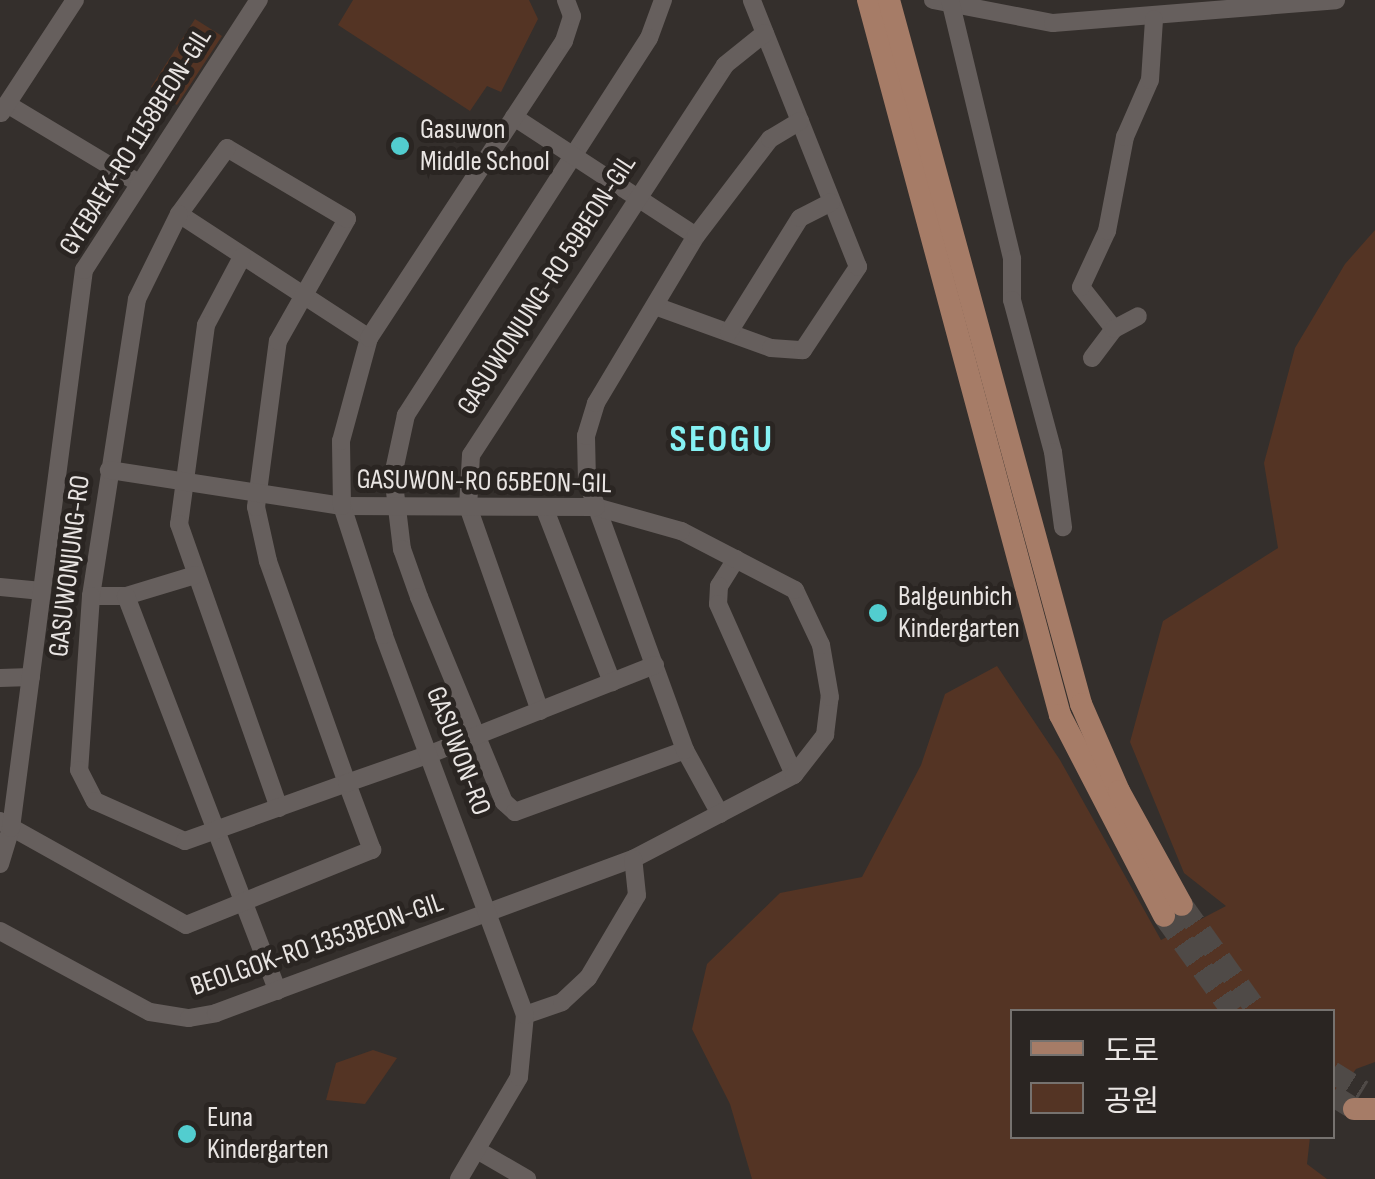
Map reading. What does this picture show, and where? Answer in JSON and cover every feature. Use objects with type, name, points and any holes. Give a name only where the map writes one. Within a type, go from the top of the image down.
[{"type":"main road","points":[[854,0],[891,88]]},
{"type":"main road","points":[[868,0],[1060,715],[1173,910],[1082,704],[889,0]]},
{"type":"main road","points":[[905,0],[916,100]]},
{"type":"street","points":[[75,0],[3,109],[137,182]]},
{"type":"street","name":"GYEBAEK-RO 1158BEON-GIL","points":[[0,864],[31,677],[84,270],[137,182],[259,0]]},
{"type":"street","name":"GASUWON-RO","points":[[459,1179],[519,1077],[525,1015],[492,914],[342,506],[340,441],[369,338],[564,41],[572,16],[566,0]]},
{"type":"street","points":[[663,0],[650,38],[406,415],[394,446],[395,509],[419,598],[504,802],[521,812],[685,750]]},
{"type":"street","points":[[656,306],[788,352],[804,350],[858,267],[752,0]]},
{"type":"street","points":[[1114,329],[1081,287],[1107,231],[1125,137],[1150,80],[1147,20],[1140,0]]},
{"type":"street","points":[[1062,527],[1053,452],[1012,300],[1012,259],[944,1],[1054,23],[1147,20],[1336,0]]},
{"type":"street","name":"GASUWONJUNG-RO 59BEON-GIL","points":[[540,711],[468,507],[466,476],[484,430],[725,65],[766,33]]},
{"type":"street","points":[[514,118],[696,236]]},
{"type":"street","points":[[720,814],[685,750],[586,481],[586,436],[596,403],[696,236],[770,139],[800,121]]},
{"type":"street","name":"GASUWONJUNG-RO","points":[[301,297],[347,220],[226,148],[179,214],[137,299],[91,596],[78,770],[95,801],[185,841],[430,754],[655,665]]},
{"type":"street","points":[[729,332],[800,218],[831,202]]},
{"type":"street","points":[[179,214],[369,338]]},
{"type":"street","points":[[242,257],[206,325],[179,524],[279,808]]},
{"type":"street","points":[[6,825],[186,925],[372,850],[268,561],[256,490],[278,341],[301,297]]},
{"type":"street","points":[[1092,358],[1114,329],[1138,316]]},
{"type":"street","points":[[109,470],[342,506]]},
{"type":"street","name":"GASUWON-RO 65BEON-GIL","points":[[342,506],[596,506],[681,531],[794,590],[821,645],[830,697],[825,736],[794,775],[633,859],[492,914]]},
{"type":"street","points":[[544,507],[612,682]]},
{"type":"street","points":[[736,558],[719,586],[718,604],[794,775]]},
{"type":"street","points":[[91,596],[126,596],[195,575]]},
{"type":"street","points":[[0,587],[42,591]]},
{"type":"street","points":[[126,596],[278,991]]},
{"type":"street","points":[[0,678],[31,677]]},
{"type":"street","points":[[525,1015],[562,1002],[588,978],[638,895],[633,859]]},
{"type":"street","name":"BEOLGOK-RO 1353BEON-GIL","points":[[0,931],[150,1012],[189,1018],[278,991],[492,914]]},
{"type":"street","points":[[478,1150],[527,1179]]},
{"type":"green space","points":[[353,0],[529,0],[538,19],[501,92],[487,86],[470,111],[338,25]]},
{"type":"green space","points":[[195,19],[222,36],[177,105],[172,102],[190,74],[181,69],[163,96],[151,87]]},
{"type":"green space","points":[[1375,230],[1375,1062],[1356,1069],[1335,1098],[1335,1009],[1010,1009],[1010,1139],[1310,1139],[1307,1164],[1327,1179],[752,1179],[730,1104],[692,1029],[707,964],[780,893],[862,877],[921,765],[945,694],[997,666],[1060,760],[1161,940],[1226,906],[1184,873],[1130,742],[1163,621],[1278,548],[1264,463],[1295,348],[1345,264]]},
{"type":"green space","points":[[373,1050],[397,1058],[365,1104],[326,1100],[336,1063]]},
{"type":"tunnel","points":[[1182,905],[1256,1009]]},
{"type":"tunnel","points":[[1164,916],[1231,1009]]},
{"type":"tunnel","points":[[1335,1074],[1363,1091]]},
{"type":"tunnel","points":[[1335,1097],[1354,1109]]},
{"type":"place","name":"Gasuwon Middle School","points":[[400,146]]},
{"type":"place","name":"Balgeunbich Kindergarten","points":[[878,613]]},
{"type":"place","name":"Euna Kindergarten","points":[[187,1134]]},
{"type":"district","name":"SEOGU","points":[[722,440]]}]
